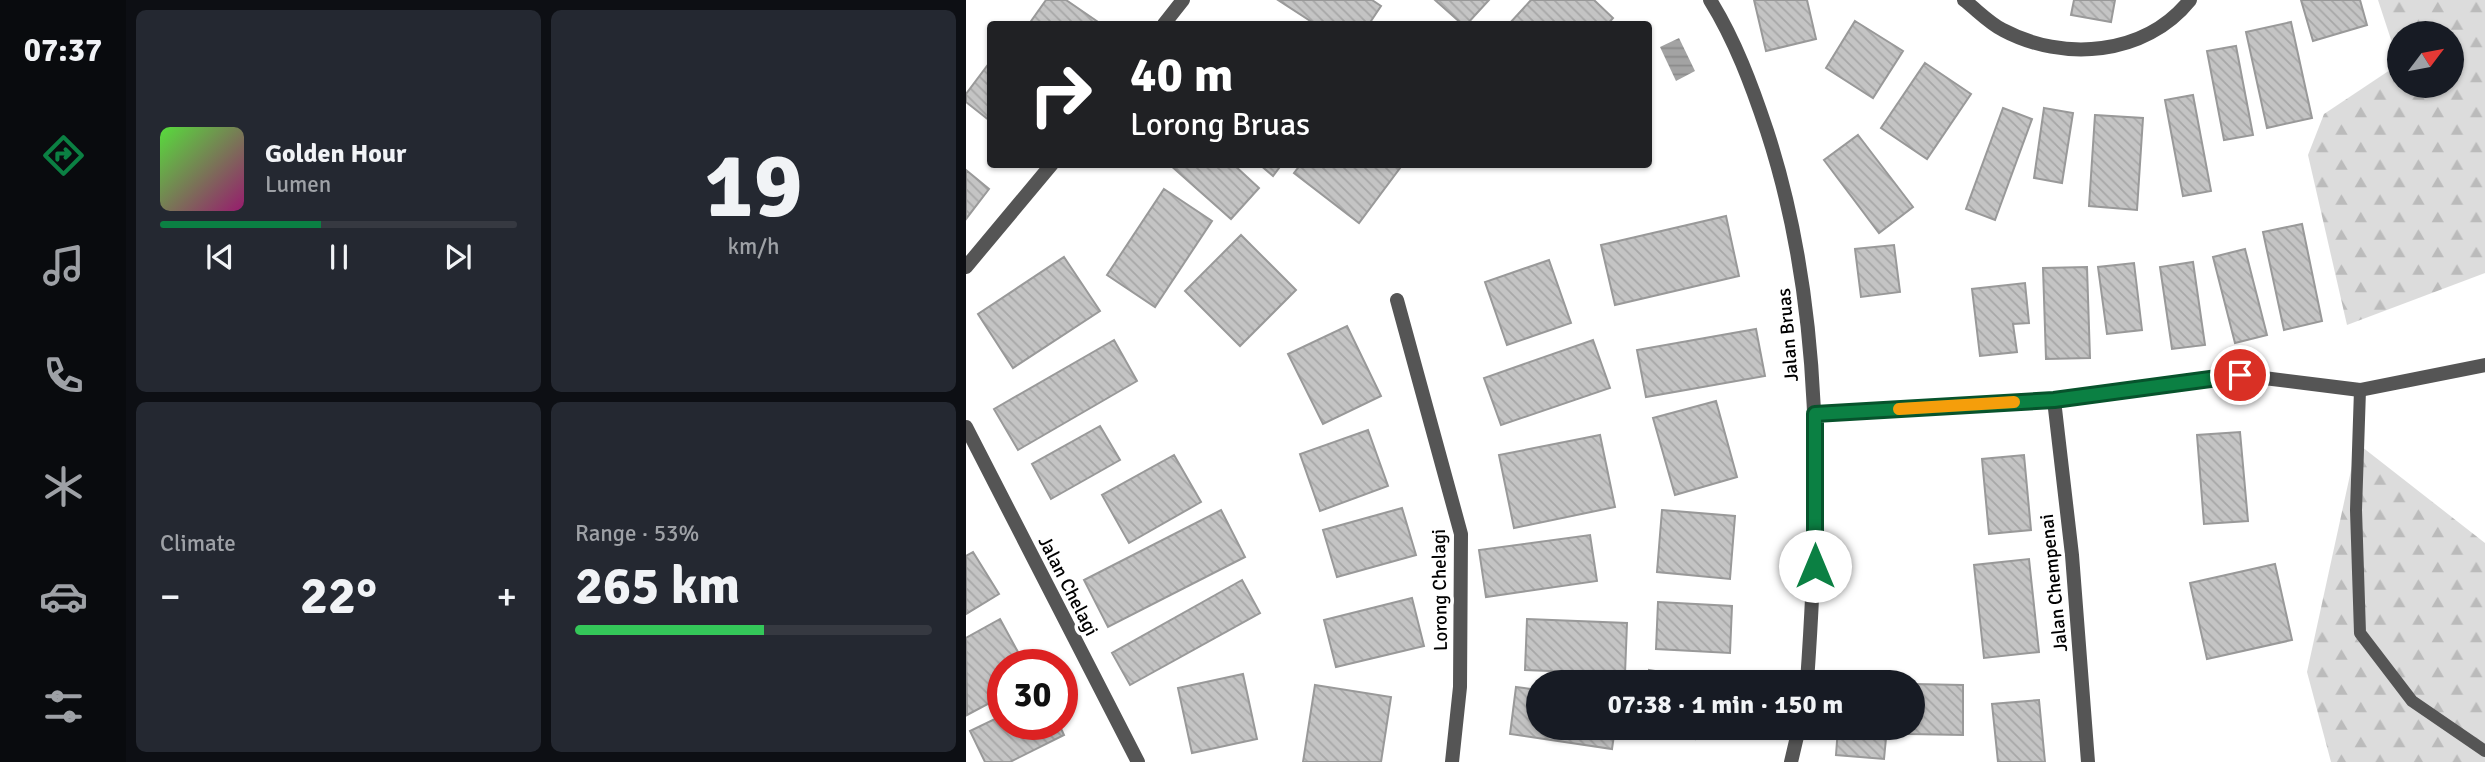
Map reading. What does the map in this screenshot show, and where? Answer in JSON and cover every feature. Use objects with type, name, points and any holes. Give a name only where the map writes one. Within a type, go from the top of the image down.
[{"type":"street","points":[[1166,21],[1183,0]]},
{"type":"street","name":"Jalan Bruas","points":[[1710,0],[1754,91],[1782,178],[1802,269],[1815,414],[1815,566],[1808,670]]},
{"type":"street","points":[[1965,0],[2002,29],[2013,34],[2046,46],[2093,51],[2122,45],[2150,32],[2190,0]]},
{"type":"street","points":[[966,267],[1049,168]]},
{"type":"street","name":"Lorong Chelagi","points":[[1397,300],[1461,534],[1460,687],[1452,762]]},
{"type":"street","points":[[1815,414],[2054,400],[2240,375],[2360,390],[2485,365]]},
{"type":"street","name":"Jalan Chempenai","points":[[2054,400],[2074,581],[2088,762]]},
{"type":"street","name":"Jalan Chelagi","points":[[966,426],[1138,762]]},
{"type":"street","points":[[1791,762],[1796,740]]},
{"type":"lane","points":[[2360,390],[2356,510],[2360,633],[2412,701],[2485,751]]},
{"type":"green space","points":[[2378,0],[2485,0],[2485,273],[2347,325],[2308,155],[2324,114],[2387,72],[2387,98],[2464,98],[2464,21],[2387,21],[2387,27]]},
{"type":"green space","points":[[2357,443],[2485,543],[2485,762],[2331,762],[2307,672]]},
{"type":"shaded area","points":[[1679,38],[1695,71],[1676,81],[1660,47]]},
{"type":"building","points":[[1046,0],[1066,0],[1097,21],[1031,21]]},
{"type":"building","points":[[1278,0],[1372,0],[1381,6],[1371,21],[1310,21]]},
{"type":"building","points":[[1435,0],[1489,0],[1470,21],[1459,21]]},
{"type":"building","points":[[1531,0],[1594,0],[1613,18],[1610,21],[1512,21]]},
{"type":"building","points":[[1754,0],[1807,0],[1816,39],[1766,51]]},
{"type":"building","points":[[2074,0],[2115,0],[2111,22],[2071,15]]},
{"type":"building","points":[[2301,0],[2360,0],[2367,25],[2313,41]]},
{"type":"building","points":[[1855,21],[1903,51],[1873,98],[1826,68]]},
{"type":"building","points":[[2291,22],[2312,118],[2267,128],[2246,32]]},
{"type":"building","points":[[2236,46],[2253,135],[2224,140],[2207,51]]},
{"type":"building","points":[[1925,63],[1971,94],[1927,159],[1881,128]]},
{"type":"building","points":[[987,66],[987,119],[966,102],[966,94]]},
{"type":"building","points":[[2193,95],[2211,191],[2183,196],[2165,100]]},
{"type":"building","points":[[2003,108],[2032,119],[1995,220],[1966,209]]},
{"type":"building","points":[[2044,108],[2073,113],[2062,183],[2034,178]]},
{"type":"building","points":[[2095,115],[2143,118],[2137,210],[2089,206]]},
{"type":"building","points":[[1858,135],[1913,207],[1879,233],[1824,160]]},
{"type":"building","points":[[1174,168],[1237,168],[1259,188],[1231,219]]},
{"type":"building","points":[[1264,168],[1279,168],[1273,176]]},
{"type":"building","points":[[1298,168],[1400,168],[1359,223],[1294,173]]},
{"type":"building","points":[[966,170],[989,189],[966,219]]},
{"type":"building","points":[[1164,189],[1212,221],[1155,307],[1107,275]]},
{"type":"building","points":[[1726,216],[1739,276],[1615,305],[1601,245]]},
{"type":"building","points":[[2302,224],[2322,321],[2284,330],[2263,232]]},
{"type":"building","points":[[1241,235],[1296,290],[1240,346],[1185,291]]},
{"type":"building","points":[[1894,245],[1900,292],[1861,297],[1855,249]]},
{"type":"building","points":[[2245,249],[2267,335],[2235,343],[2213,257]]},
{"type":"building","points":[[1064,257],[1100,311],[1013,368],[978,314]]},
{"type":"building","points":[[1549,260],[1571,323],[1507,345],[1485,282]]},
{"type":"building","points":[[2193,262],[2205,345],[2172,349],[2160,267]]},
{"type":"building","points":[[2134,263],[2142,330],[2107,334],[2098,267]]},
{"type":"building","points":[[2087,267],[2090,358],[2046,359],[2043,268]]},
{"type":"building","points":[[2025,283],[2029,323],[2013,324],[2017,352],[1980,356],[1972,289]]},
{"type":"building","points":[[1347,326],[1381,396],[1323,424],[1288,354]]},
{"type":"building","points":[[1756,329],[1765,376],[1646,397],[1637,350]]},
{"type":"building","points":[[1114,340],[1137,381],[1018,450],[994,409]]},
{"type":"building","points":[[1593,340],[1610,388],[1501,425],[1484,378]]},
{"type":"building","points":[[1716,401],[1737,477],[1675,495],[1653,418]]},
{"type":"building","points":[[1100,426],[1120,460],[1051,499],[1032,464]]},
{"type":"building","points":[[1368,430],[1388,486],[1320,511],[1300,454]]},
{"type":"building","points":[[2240,432],[2248,521],[2204,524],[2197,435]]},
{"type":"building","points":[[1600,435],[1615,507],[1514,528],[1499,455]]},
{"type":"building","points":[[1174,455],[1201,502],[1129,543],[1102,495]]},
{"type":"building","points":[[2024,455],[2031,530],[1989,534],[1982,459]]},
{"type":"building","points":[[1402,508],[1416,555],[1337,577],[1323,530]]},
{"type":"building","points":[[1221,510],[1245,557],[1108,627],[1084,580]]},
{"type":"building","points":[[1662,510],[1735,516],[1730,579],[1657,572]]},
{"type":"building","points":[[1590,535],[1597,581],[1486,597],[1479,550]]},
{"type":"building","points":[[973,552],[999,594],[966,614],[966,556]]},
{"type":"building","points":[[2029,559],[2039,652],[1984,658],[1974,565]]},
{"type":"building","points":[[2275,564],[2292,640],[2207,659],[2190,583]]},
{"type":"building","points":[[1242,580],[1260,613],[1130,685],[1112,653]]},
{"type":"building","points":[[1412,598],[1424,646],[1336,667],[1324,620]]},
{"type":"building","points":[[1658,602],[1732,606],[1730,653],[1656,649]]},
{"type":"building","points":[[1000,619],[1016,649],[987,649],[987,704],[967,715],[966,638]]},
{"type":"building","points":[[1527,619],[1627,623],[1625,670],[1525,670]]},
{"type":"building","points":[[1243,674],[1257,739],[1192,753],[1178,688]]},
{"type":"building","points":[[1925,684],[1963,685],[1963,735],[1925,734]]},
{"type":"building","points":[[1315,685],[1391,697],[1381,762],[1303,762]]},
{"type":"building","points":[[1516,687],[1526,688],[1526,736],[1510,734]]},
{"type":"building","points":[[2039,700],[2045,762],[1998,762],[1992,704]]},
{"type":"building","points":[[987,723],[987,740],[1054,740],[1010,762],[985,762],[970,731]]},
{"type":"building","points":[[1551,740],[1613,740],[1612,749]]},
{"type":"building","points":[[1837,740],[1886,740],[1884,759],[1836,755]]},
{"type":"slow traffic","points":[[1899,409],[2014,402]]},
{"type":"route","points":[[1815,566],[1815,414],[2054,400],[2240,375]]}]
